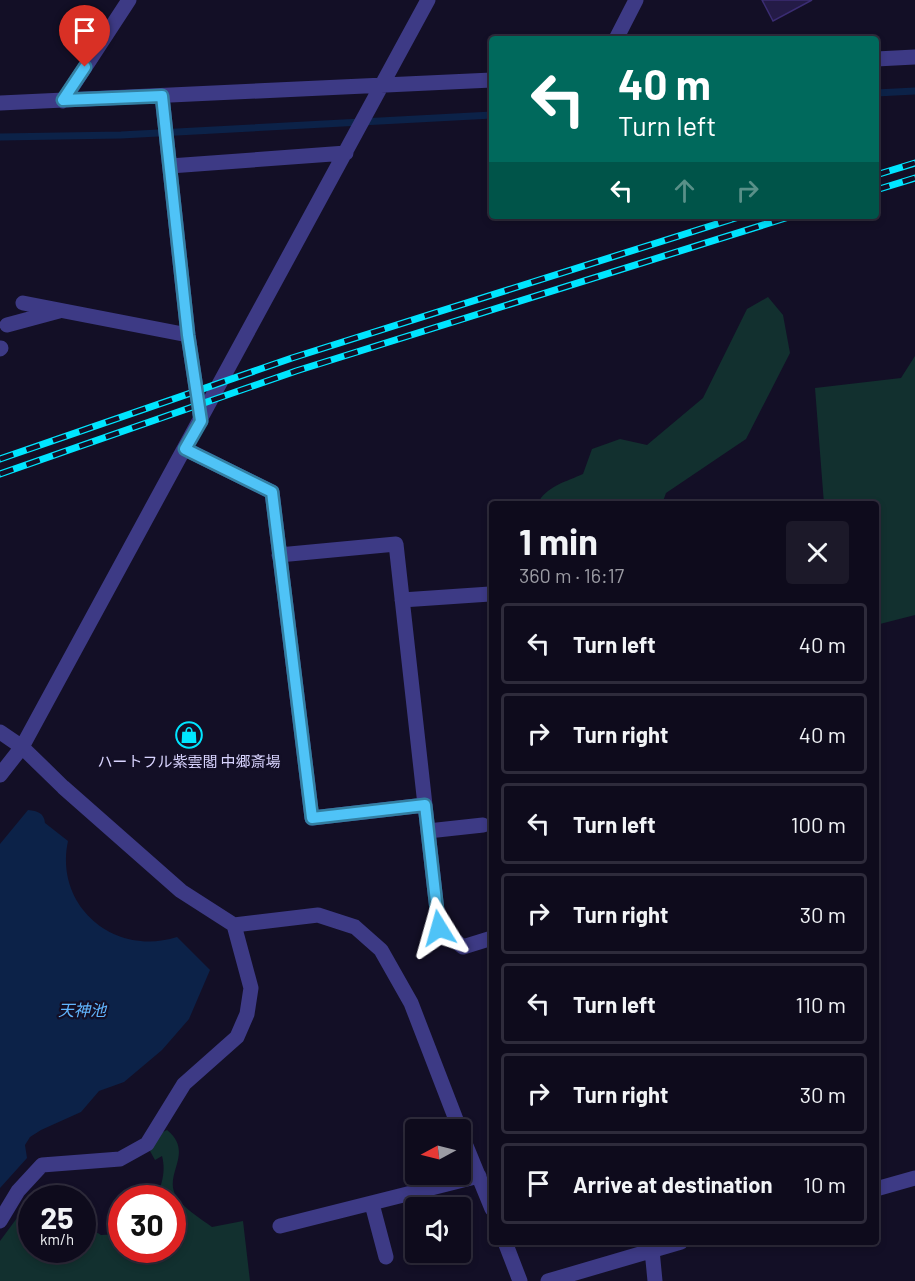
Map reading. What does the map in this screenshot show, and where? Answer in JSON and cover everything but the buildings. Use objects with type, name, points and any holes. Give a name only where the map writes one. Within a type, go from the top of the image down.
[{"type":"street","points":[[63,100],[129,0]]},
{"type":"street","points":[[0,774],[22,747],[428,0]]},
{"type":"street","points":[[618,36],[636,0]]},
{"type":"street","points":[[879,59],[915,57]]},
{"type":"street","points":[[0,103],[162,96],[378,92],[489,80]]},
{"type":"street","points":[[162,96],[188,335],[201,421]]},
{"type":"street","points":[[170,166],[346,153]]},
{"type":"street","points":[[23,303],[188,335]]},
{"type":"street","points":[[7,325],[64,310]]},
{"type":"street","points":[[185,449],[272,492],[312,818],[425,805]]},
{"type":"street","points":[[279,555],[396,544],[439,928],[463,947],[489,939]]},
{"type":"street","points":[[402,600],[489,594]]},
{"type":"street","points":[[0,732],[22,747],[63,787],[181,891],[234,925],[318,915],[355,927],[381,950],[411,1003],[456,1119]]},
{"type":"street","points":[[428,831],[483,825]]},
{"type":"street","points":[[0,1221],[18,1191],[42,1164],[120,1159],[147,1144],[184,1084],[237,1037],[247,1014],[251,988],[234,925]]},
{"type":"street","points":[[471,1157],[489,1201]]},
{"type":"street","points":[[280,1226],[479,1176]]},
{"type":"street","points":[[879,1188],[915,1178]]},
{"type":"street","points":[[372,1204],[386,1257]]},
{"type":"street","points":[[506,1245],[520,1281]]},
{"type":"street","points":[[548,1281],[670,1245]]},
{"type":"street","points":[[652,1250],[655,1281]]},
{"type":"green space","points":[[768,297],[783,315],[790,353],[746,439],[666,493],[663,501],[540,501],[551,489],[583,474],[592,449],[620,439],[647,445],[703,398],[747,309]]},
{"type":"green space","points":[[915,356],[915,615],[879,624],[879,501],[824,501],[815,388],[901,378]]},
{"type":"green space","points":[[167,1130],[175,1139],[178,1147],[179,1155],[173,1185],[161,1185],[164,1167],[162,1156],[155,1160],[150,1151],[161,1133]]},
{"type":"green space","points":[[186,1207],[212,1227],[243,1221],[250,1281],[0,1281],[0,1241],[17,1218],[18,1263],[96,1263],[96,1232],[101,1235],[108,1235],[108,1263],[186,1263]]},
{"type":"water","name":"天神池","points":[[28,810],[40,813],[45,823],[68,841],[66,865],[70,886],[80,905],[94,921],[111,933],[131,940],[154,941],[177,937],[210,970],[189,1019],[162,1050],[124,1082],[99,1091],[81,1112],[30,1137],[25,1145],[27,1158],[0,1188],[0,844]]},
{"type":"waterway","points":[[879,93],[915,91]]},
{"type":"waterway","points":[[0,137],[121,135],[489,115]]},
{"type":"railway","points":[[879,174],[915,163]]},
{"type":"railway","points":[[879,189],[915,178]]},
{"type":"railway","points":[[0,459],[292,358],[732,219]]},
{"type":"railway","points":[[0,474],[296,371],[782,219]]},
{"type":"place","name":"ハートフル紫雲閣 中郷斎場","points":[[189,735]]},
{"type":"route","points":[[85,67],[63,100],[162,96],[188,335],[201,421],[185,449],[272,492],[312,818],[425,805],[439,928]]}]
